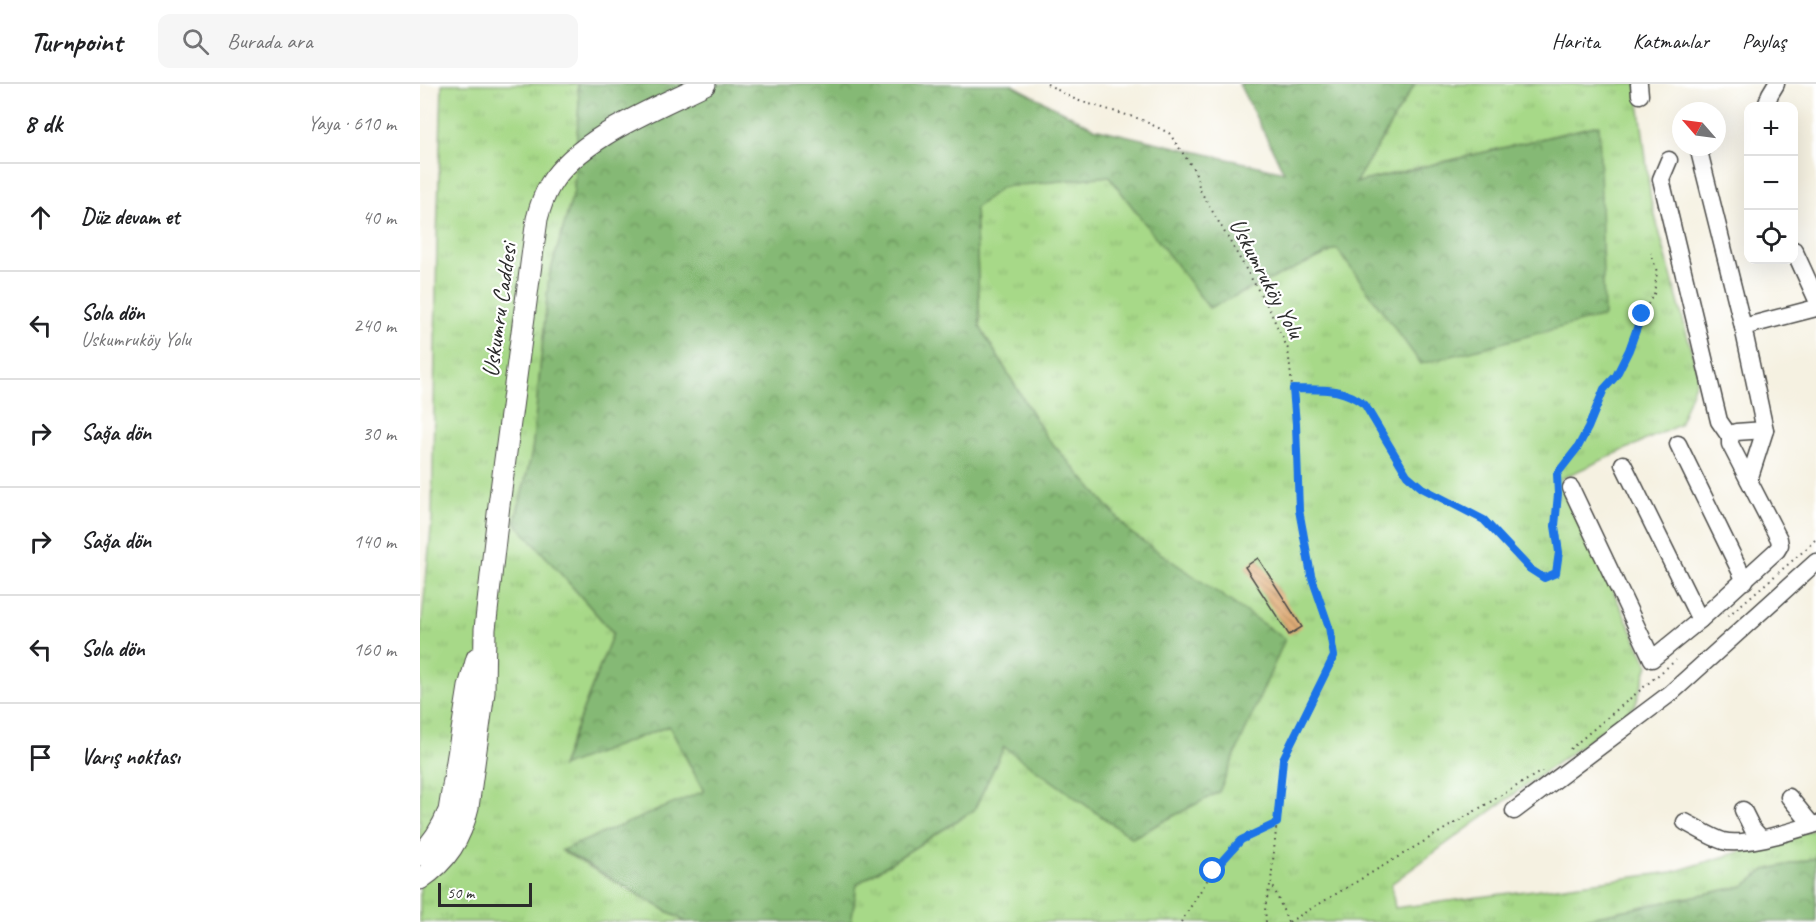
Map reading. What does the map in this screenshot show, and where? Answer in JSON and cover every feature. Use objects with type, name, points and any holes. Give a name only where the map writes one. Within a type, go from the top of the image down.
[{"type":"main road","name":"Uskumru Caddesi","points":[[420,879],[447,856],[459,838],[465,822],[484,692],[485,629],[501,494],[537,219],[543,201],[550,185],[561,170],[578,154],[619,127],[705,84]]},
{"type":"main road","name":"Uskumru Caddesi","points":[[420,855],[431,845],[449,811],[469,687],[485,629]]},
{"type":"street","points":[[1767,102],[1776,84]]},
{"type":"street","points":[[1700,156],[1766,430],[1749,480]]},
{"type":"street","points":[[1562,488],[1652,659],[1745,581],[1780,545],[1730,444],[1730,437],[1719,421],[1661,179],[1669,160]]},
{"type":"street","points":[[1798,259],[1816,298]]},
{"type":"street","points":[[1743,327],[1816,308]]},
{"type":"street","points":[[1730,437],[1736,432],[1766,430]]},
{"type":"street","points":[[1678,444],[1745,581]]},
{"type":"street","points":[[1623,464],[1700,620]]},
{"type":"street","points":[[1514,811],[1671,693],[1816,562]]},
{"type":"street","points":[[1685,822],[1724,841],[1739,842],[1814,824],[1789,797]]},
{"type":"street","points":[[1743,810],[1752,828],[1761,838]]},
{"type":"path","name":"Uskumruköy Yolu","points":[[1047,84],[1076,100],[1140,119],[1169,133],[1195,171],[1200,190],[1268,307],[1288,349],[1296,424],[1299,510],[1311,575],[1329,627],[1334,656],[1283,759],[1271,881],[1288,922]]},
{"type":"path","points":[[1293,389],[1336,390],[1354,397],[1365,405],[1407,475],[1422,488],[1484,520],[1530,569],[1544,578],[1556,573],[1559,552],[1555,526],[1562,488],[1557,474],[1578,447],[1604,389],[1616,376],[1629,350],[1642,314],[1654,294],[1657,272],[1651,253]]},
{"type":"path","points":[[1725,619],[1816,539]]},
{"type":"path","points":[[1570,749],[1679,657]]},
{"type":"path","points":[[1288,922],[1542,771]]},
{"type":"path","points":[[1181,922],[1213,871],[1241,840],[1277,823]]},
{"type":"path","points":[[1266,922],[1265,907],[1271,881]]},
{"type":"green space","points":[[442,84],[578,84],[574,191],[549,277],[532,452],[515,521],[613,633],[561,766],[669,726],[704,792],[562,851],[686,922],[420,922],[420,638],[432,520]]},
{"type":"green space","points":[[578,84],[1011,84],[1094,128],[1284,172],[1239,84],[1415,84],[1355,183],[1599,125],[1604,316],[1421,364],[1337,249],[1209,308],[1109,176],[1002,187],[975,208],[980,327],[1045,435],[1131,533],[1285,639],[1219,792],[1132,838],[1004,747],[974,810],[857,884],[851,922],[686,922],[562,850],[704,791],[669,726],[561,767],[613,633],[515,522],[532,452],[549,277],[574,191]]},
{"type":"green space","points":[[1415,84],[1637,84],[1651,201],[1698,375],[1679,425],[1560,479],[1648,665],[1635,706],[1391,884],[1395,908],[1673,872],[1816,829],[1816,858],[1765,870],[1744,886],[1586,918],[1579,922],[851,922],[857,884],[974,810],[1004,746],[1132,838],[1285,640],[1131,533],[1045,435],[980,327],[975,208],[1001,187],[1109,176],[1209,307],[1599,125],[1354,183]]},
{"type":"green space","points":[[1816,858],[1816,922],[1579,922],[1586,918],[1744,886],[1765,870]]},
{"type":"building","points":[[1258,558],[1302,627],[1289,635],[1245,567]]},
{"type":"route","points":[[1213,871],[1241,840],[1277,823],[1283,759],[1334,656],[1329,627],[1311,575],[1299,510],[1293,389],[1336,390],[1354,397],[1365,405],[1407,475],[1422,488],[1484,520],[1530,569],[1544,578],[1556,573],[1559,552],[1555,526],[1557,474],[1578,447],[1604,389],[1616,376],[1629,350],[1642,314]]}]
